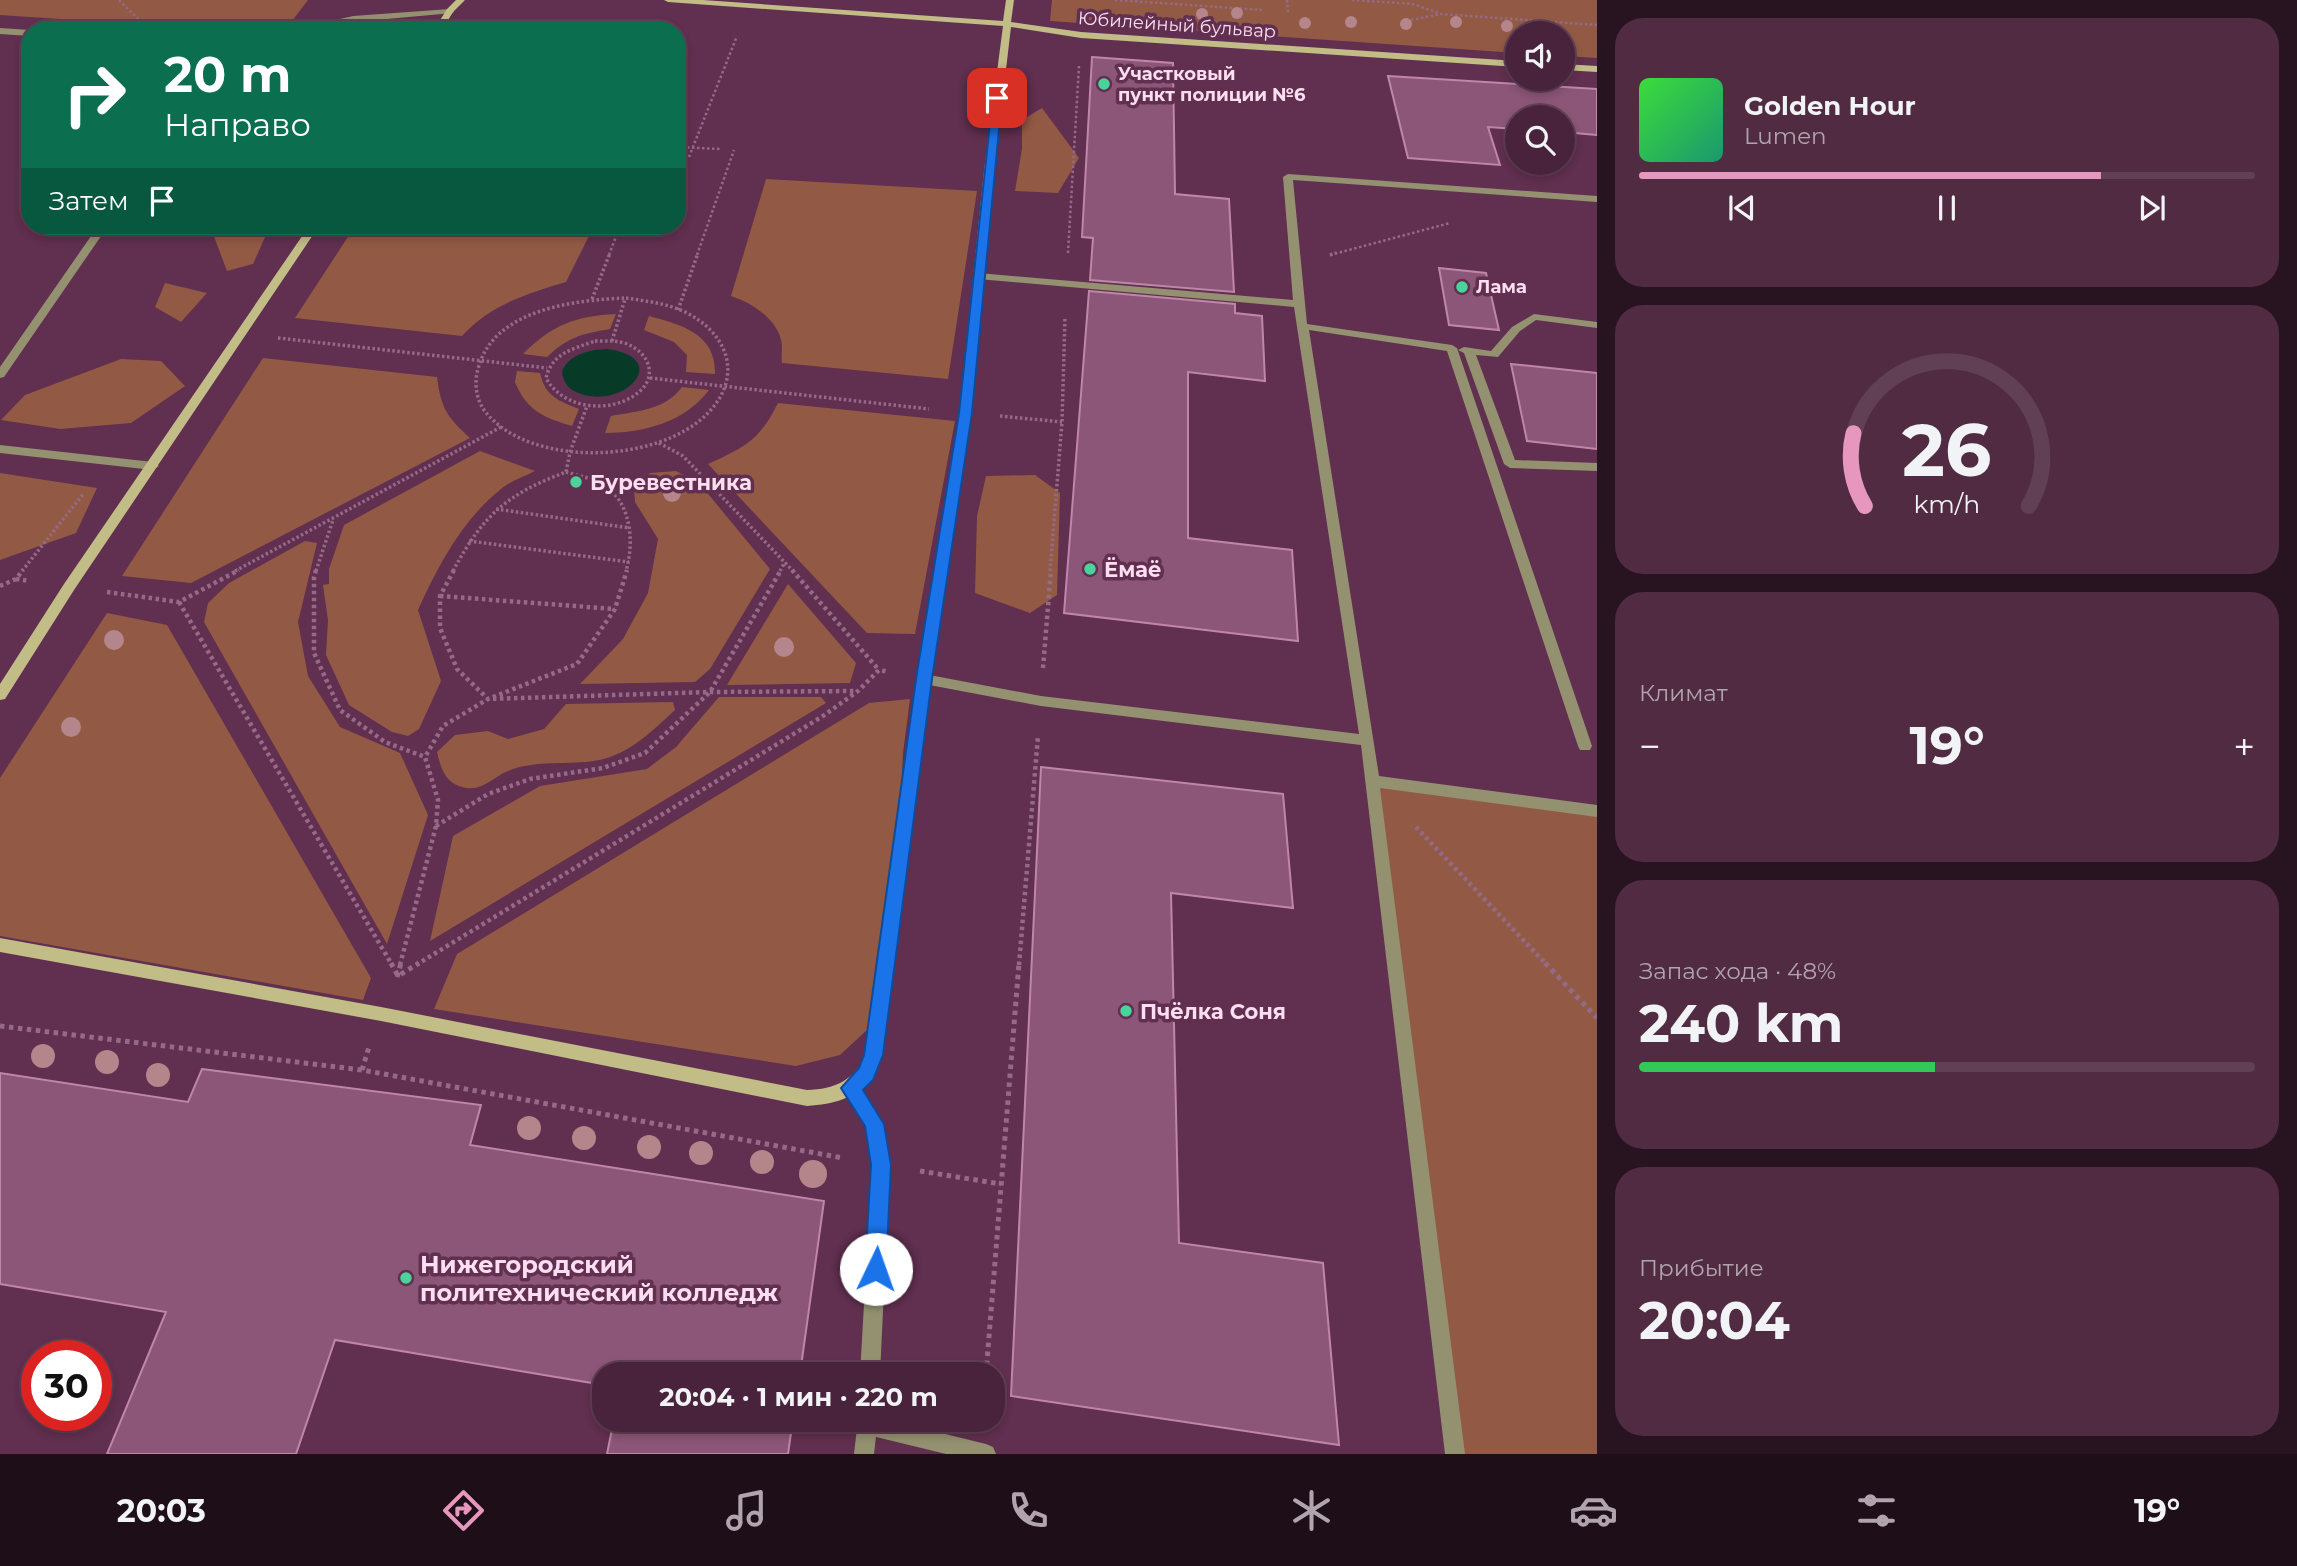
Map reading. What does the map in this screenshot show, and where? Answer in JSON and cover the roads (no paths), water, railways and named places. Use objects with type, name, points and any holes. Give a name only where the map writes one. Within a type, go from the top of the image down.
[{"type":"street","points":[[444,21],[461,0]]},
{"type":"street","name":"Юбилейный бульвар","points":[[668,0],[1005,24],[1081,35],[1505,63]]},
{"type":"street","points":[[0,945],[381,1014],[807,1098],[830,1097],[851,1088],[866,1074],[874,1055],[924,679],[965,413],[1005,24],[1010,0]]},
{"type":"street","points":[[343,21],[450,11]]},
{"type":"street","points":[[0,31],[21,32]]},
{"type":"street","points":[[1575,68],[1597,69]]},
{"type":"street","points":[[1455,1454],[1367,740],[1299,304],[1288,177],[1597,199]]},
{"type":"street","points":[[0,375],[97,235]]},
{"type":"street","points":[[0,695],[238,334],[308,235]]},
{"type":"street","points":[[978,276],[1299,304]]},
{"type":"street","points":[[1302,326],[1494,355],[1516,329],[1534,317],[1597,325]]},
{"type":"street","points":[[1452,348],[1585,746]]},
{"type":"street","points":[[1469,351],[1510,464],[1597,467]]},
{"type":"street","points":[[0,449],[153,466]]},
{"type":"street","points":[[924,679],[1041,701],[1367,740]]},
{"type":"street","points":[[1372,781],[1597,811]]},
{"type":"street","points":[[851,1088],[874,1124],[881,1165],[871,1362]]},
{"type":"street","points":[[864,1454],[867,1432]]},
{"type":"street","points":[[905,1432],[986,1454]]},
{"type":"place","name":"Участковый пункт полиции №6","points":[[1104,84]]},
{"type":"place","name":"Лама","points":[[1462,287]]},
{"type":"place","name":"Буревестника","points":[[576,482]]},
{"type":"place","name":"Ёмаё","points":[[1090,569]]},
{"type":"place","name":"Пчёлка Соня","points":[[1126,1011]]},
{"type":"place","name":"Нижегородский политехнический колледж","points":[[406,1278]]}]
